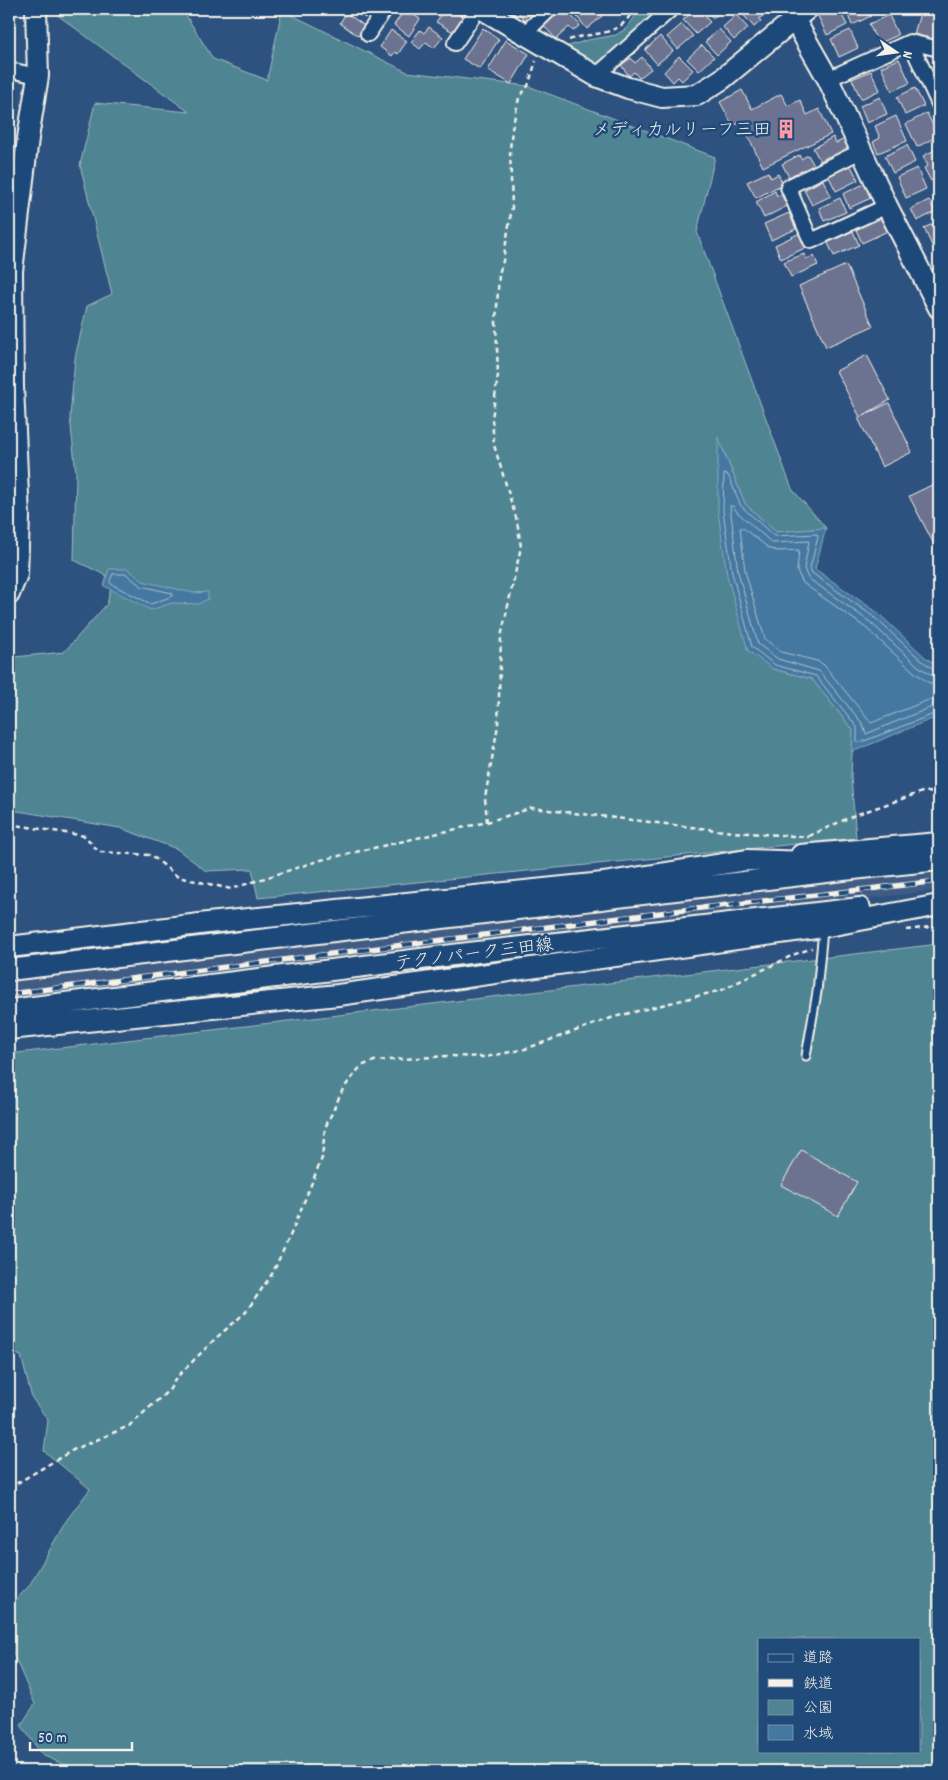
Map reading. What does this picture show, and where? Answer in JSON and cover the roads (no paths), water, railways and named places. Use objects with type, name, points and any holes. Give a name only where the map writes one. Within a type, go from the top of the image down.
[{"type":"main road","points":[[9,594],[17,574],[19,517],[13,387],[12,271],[28,138],[38,76],[36,9]]},
{"type":"main road","points":[[482,9],[596,76],[628,88],[662,97],[697,95],[722,79],[801,14],[861,151],[939,308]]},
{"type":"main road","points":[[9,947],[208,923],[603,883],[747,860],[812,845],[939,843]]},
{"type":"main road","points":[[747,860],[809,862],[843,870]]},
{"type":"main road","points":[[9,970],[939,860]]},
{"type":"main road","name":"テクノパーク三田線","points":[[9,1010],[469,953],[939,899]]},
{"type":"main road","points":[[826,931],[939,905]]},
{"type":"main road","points":[[9,1029],[338,995],[939,917]]},
{"type":"street","points":[[368,34],[385,9]]},
{"type":"street","points":[[455,43],[478,9]]},
{"type":"street","points":[[525,33],[550,9]]},
{"type":"street","points":[[596,76],[671,9]]},
{"type":"street","points":[[910,42],[939,104]]},
{"type":"street","points":[[828,79],[910,42],[939,49]]},
{"type":"street","points":[[9,70],[38,76]]},
{"type":"street","points":[[861,151],[788,187],[811,240],[887,206]]},
{"type":"lane","points":[[806,1056],[826,931]]},
{"type":"water","points":[[718,437],[745,504],[776,532],[826,528],[815,569],[878,613],[925,657],[939,667],[939,716],[852,752],[853,730],[812,679],[773,669],[748,651],[727,575],[718,511]]},
{"type":"water","points":[[109,569],[128,569],[143,581],[193,593],[208,592],[208,599],[198,604],[172,603],[151,610],[104,586]]},
{"type":"railway","points":[[9,994],[684,910],[939,881]]},
{"type":"place","name":"メディカルリーフ三田","points":[[786,129]]}]
